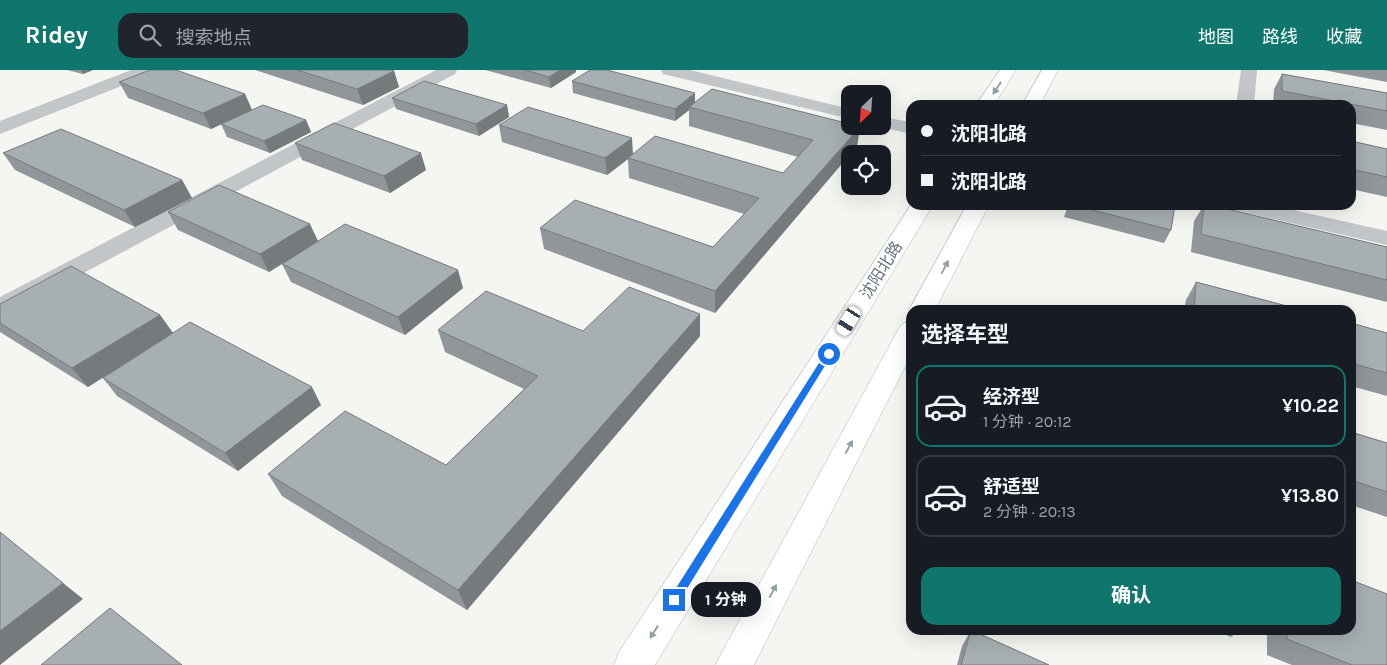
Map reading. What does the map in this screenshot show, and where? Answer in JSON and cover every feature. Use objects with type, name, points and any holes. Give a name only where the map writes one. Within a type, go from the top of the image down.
[{"type":"main road","points":[[989,100],[1008,70]]},
{"type":"main road","points":[[1034,100],[1050,70]]},
{"type":"main road","name":"沈阳北路","points":[[633,665],[919,210]]},
{"type":"main road","points":[[925,305],[975,210]]},
{"type":"main road","points":[[734,665],[906,339]]},
{"type":"street","points":[[0,128],[146,70]]},
{"type":"street","points":[[0,307],[449,70]]},
{"type":"street","points":[[669,70],[841,112]]},
{"type":"street","points":[[1246,100],[1249,70]]},
{"type":"street","points":[[891,124],[906,127]]},
{"type":"street","points":[[1264,210],[1387,238]]},
{"type":"building","points":[[150,70],[176,70],[245,94],[203,113],[119,82]]},
{"type":"building","points":[[297,70],[391,70],[394,71],[357,89]]},
{"type":"building","points":[[525,70],[560,70],[549,77]]},
{"type":"building","points":[[590,70],[607,70],[695,93],[675,109],[572,81]]},
{"type":"building","points":[[1282,74],[1387,93],[1387,111],[1356,105],[1356,100],[1329,100],[1282,91]]},
{"type":"building","points":[[424,81],[507,105],[476,124],[392,98]]},
{"type":"building","points":[[712,89],[841,122],[841,135],[853,135],[844,145],[841,145],[841,148],[715,291],[540,228],[575,200],[713,247],[759,198],[628,158],[655,136],[783,173],[813,140],[689,107]]},
{"type":"building","points":[[263,105],[306,120],[264,141],[221,124]]},
{"type":"building","points":[[528,107],[632,138],[605,158],[499,125]]},
{"type":"building","points":[[334,123],[421,153],[384,176],[295,143]]},
{"type":"building","points":[[61,129],[182,180],[124,210],[3,153]]},
{"type":"building","points":[[1356,142],[1387,149],[1387,177],[1356,170]]},
{"type":"building","points":[[219,185],[310,224],[260,254],[168,212]]},
{"type":"building","points":[[1093,210],[1174,210],[1171,230]]},
{"type":"building","points":[[1203,210],[1231,210],[1387,247],[1387,280],[1201,234]]},
{"type":"building","points":[[345,224],[458,270],[398,317],[282,264]]},
{"type":"building","points":[[71,266],[160,315],[72,368],[0,323],[0,304]]},
{"type":"building","points":[[1196,282],[1283,305],[1194,305]]},
{"type":"building","points":[[629,287],[700,314],[458,590],[268,474],[345,411],[446,465],[538,376],[438,330],[486,291],[583,331]]},
{"type":"building","points":[[190,322],[312,387],[225,453],[103,378]]},
{"type":"building","points":[[1356,324],[1387,333],[1387,373],[1356,364]]},
{"type":"building","points":[[1356,434],[1387,443],[1387,492],[1356,482]]},
{"type":"building","points":[[0,532],[63,583],[0,631]]},
{"type":"building","points":[[1356,582],[1387,594],[1387,665],[1352,665],[1287,639],[1287,635],[1356,635]]},
{"type":"building","points":[[110,608],[182,665],[41,665]]},
{"type":"building","points":[[970,635],[982,635],[1049,665],[961,665]]},
{"type":"route","points":[[674,600],[829,354]]}]
